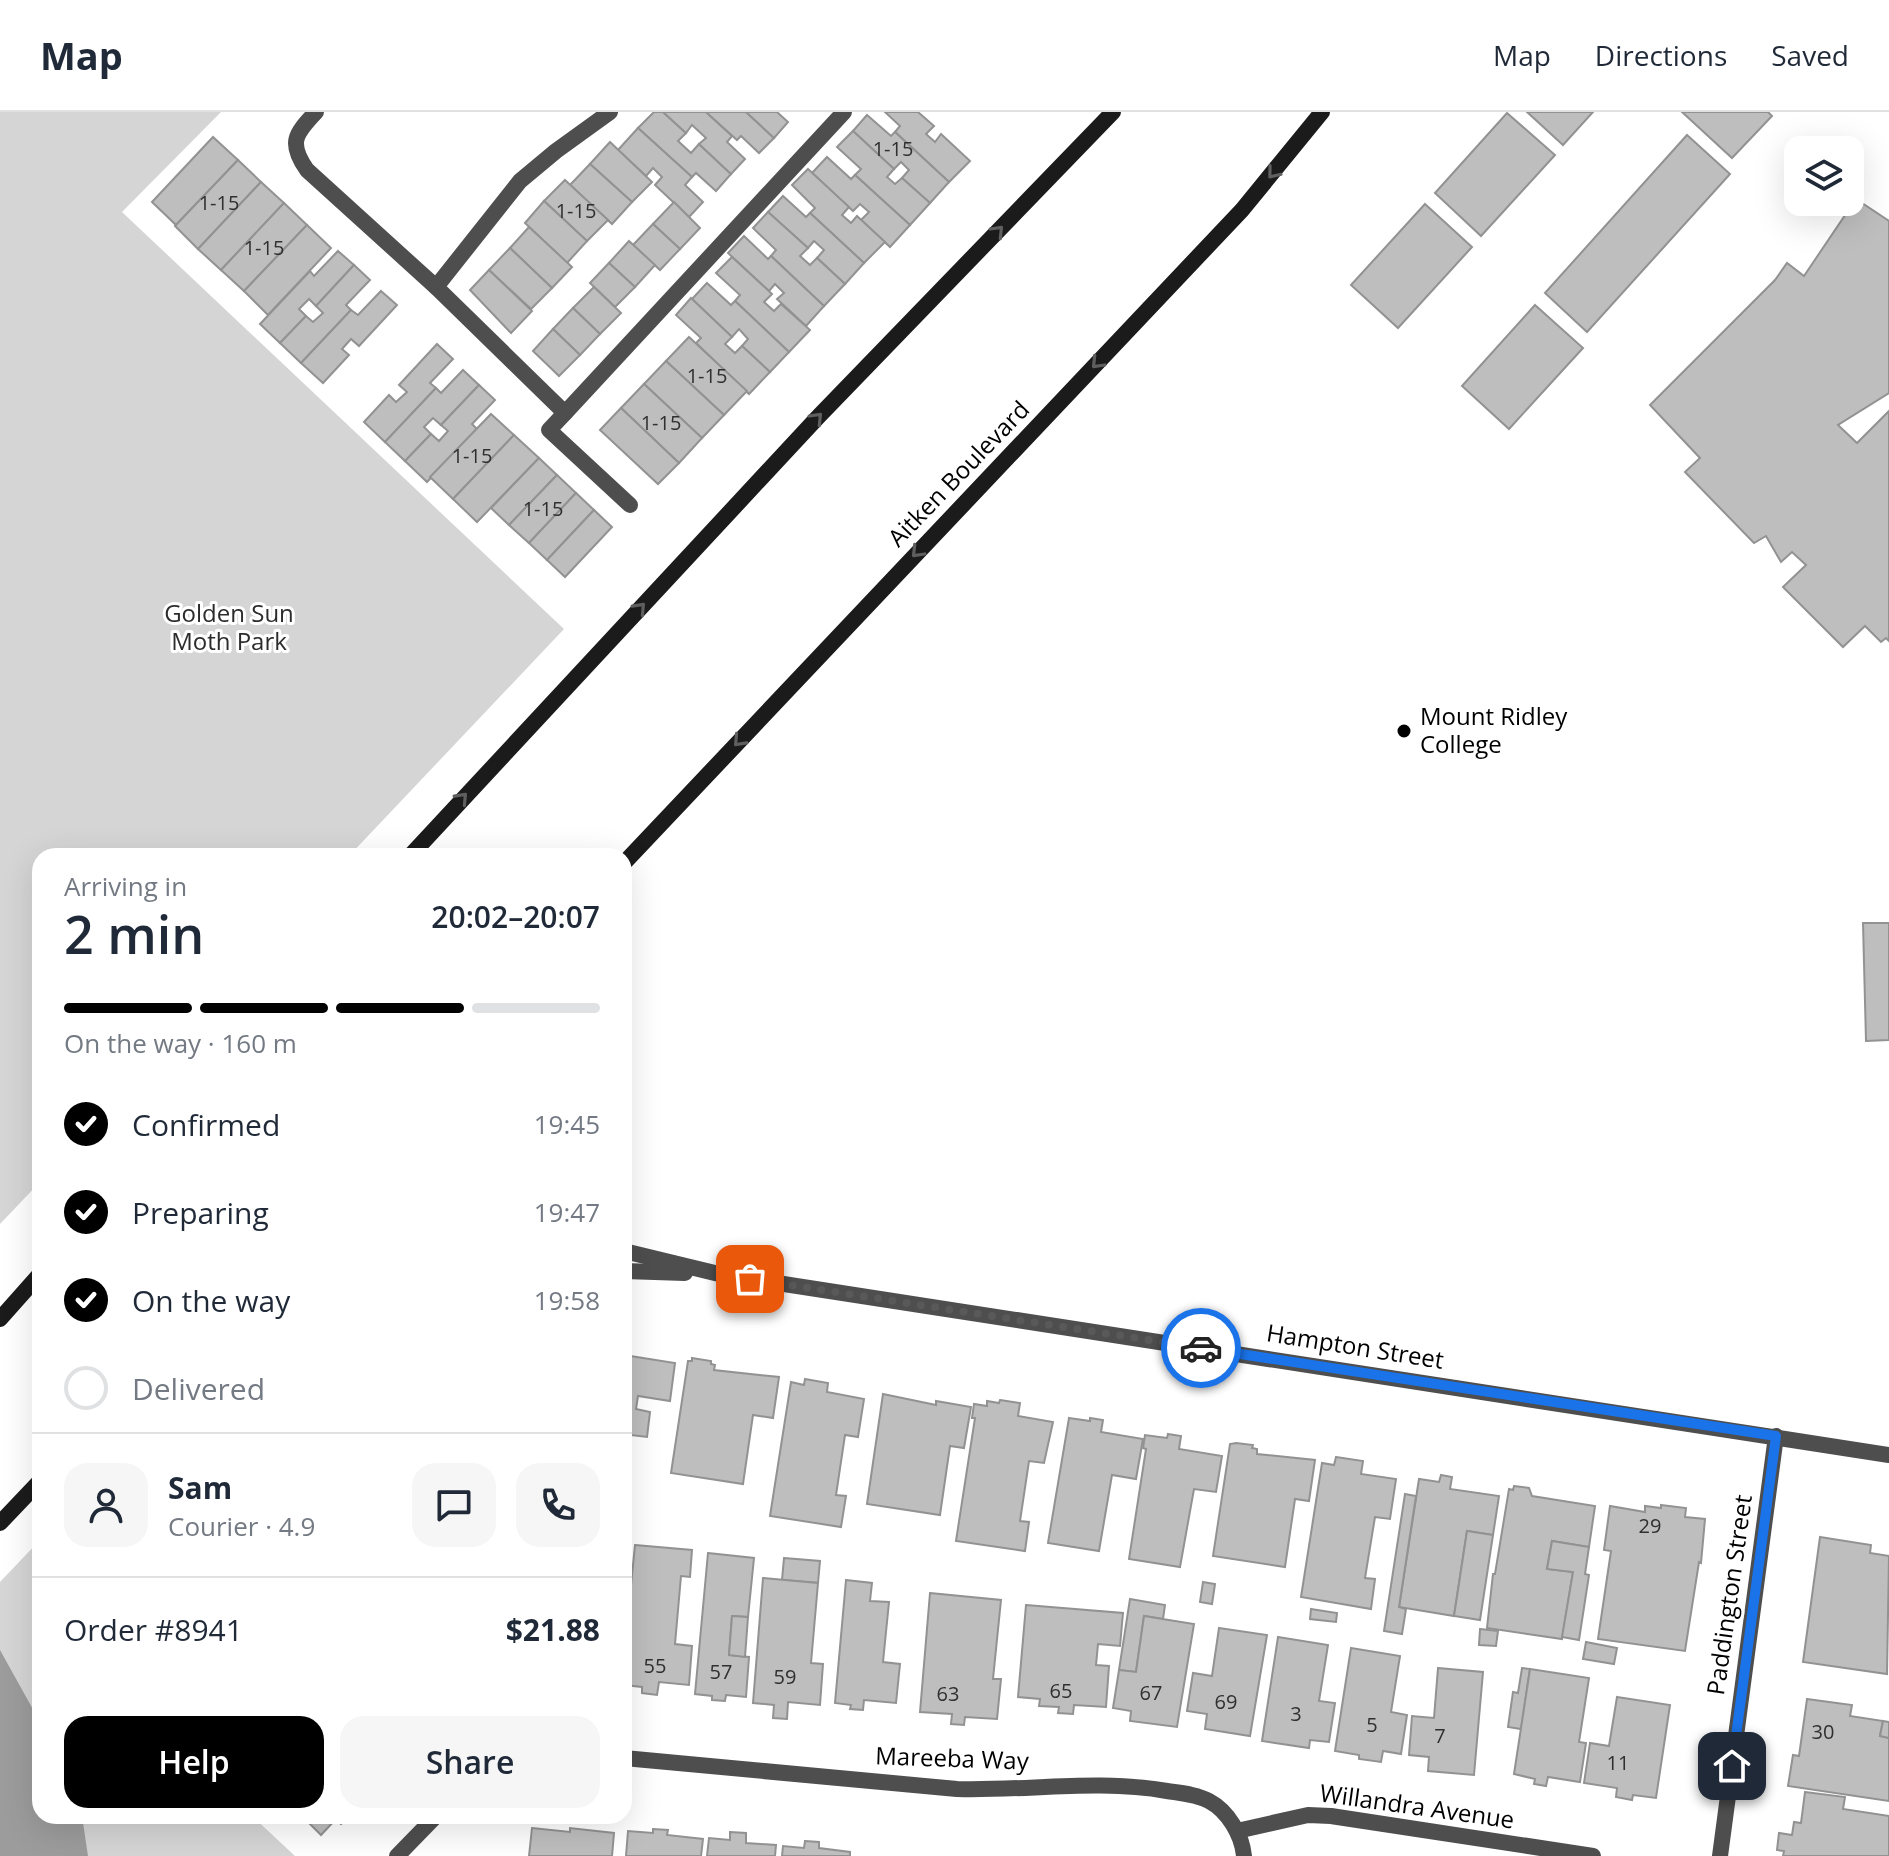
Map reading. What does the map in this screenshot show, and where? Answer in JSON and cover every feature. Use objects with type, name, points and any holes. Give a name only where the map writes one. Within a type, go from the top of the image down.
[{"type":"main road","points":[[417,848],[818,417],[1113,112]]},
{"type":"main road","name":"Aitken Boulevard","points":[[632,855],[1242,210],[1322,112]]},
{"type":"main road","points":[[0,1319],[32,1283]]},
{"type":"main road","points":[[0,1523],[32,1489]]},
{"type":"street","points":[[316,112],[298,130],[296,155],[307,170],[436,287],[565,413]]},
{"type":"street","points":[[436,287],[520,181],[610,112]]},
{"type":"street","points":[[630,505],[549,430],[844,112]]},
{"type":"street","name":"Hampton Street","points":[[632,1253],[719,1274],[1889,1455]]},
{"type":"street","name":"Hampton Street","points":[[632,1271],[719,1274]]},
{"type":"street","name":"Paddington Street","points":[[1720,1856],[1776,1436]]},
{"type":"street","name":"Mareeba Way","points":[[632,1759],[957,1789],[1002,1790],[1109,1784],[1148,1787],[1209,1801],[1225,1814],[1237,1831],[1244,1856]]},
{"type":"street","name":"Willandra Avenue","points":[[1237,1831],[1308,1815],[1331,1816],[1593,1856]]},
{"type":"street","points":[[397,1856],[428,1824]]},
{"type":"green space","name":"Golden Sun Moth Park","points":[[0,112],[221,112],[122,212],[564,629],[357,848],[32,848],[32,1190],[0,1224]]},
{"type":"green space","points":[[32,1548],[32,1824],[261,1824],[295,1856],[0,1856],[0,1582]]},
{"type":"shaded area","points":[[0,1650],[32,1708],[32,1824],[83,1824],[88,1856],[0,1856]]},
{"type":"building","points":[[654,112],[663,112],[686,133],[678,141],[691,153],[699,144],[731,174],[716,191],[696,173],[692,177],[638,128]]},
{"type":"building","points":[[663,112],[706,112],[732,136],[727,142],[745,159],[731,174],[699,144],[706,138],[692,125],[686,133]]},
{"type":"building","points":[[706,112],[746,112],[774,138],[759,153],[741,136],[737,140]]},
{"type":"building","points":[[746,112],[777,112],[788,122],[774,138]]},
{"type":"building","points":[[885,112],[918,112],[934,126],[926,134],[935,142],[941,134],[970,161],[949,182],[895,132],[900,126]]},
{"type":"building","points":[[1527,112],[1593,112],[1563,145]]},
{"type":"building","points":[[1682,112],[1768,112],[1772,116],[1732,158]]},
{"type":"building","points":[[1507,113],[1555,155],[1481,236],[1435,193]]},
{"type":"building","points":[[867,115],[891,136],[895,132],[949,182],[930,203],[902,178],[909,170],[901,162],[894,169],[853,131]]},
{"type":"building","points":[[638,128],[692,177],[685,185],[703,202],[689,217],[655,185],[662,177],[653,168],[646,176],[618,150]]},
{"type":"building","points":[[853,131],[894,169],[887,177],[895,184],[902,178],[930,203],[910,225],[855,175],[861,169],[837,147]]},
{"type":"building","points":[[1687,135],[1730,174],[1587,332],[1545,293]]},
{"type":"building","points":[[213,137],[238,160],[176,225],[152,202]]},
{"type":"building","points":[[610,142],[652,182],[632,202],[590,164]]},
{"type":"building","points":[[827,157],[851,179],[855,175],[910,225],[890,247],[861,220],[869,212],[860,204],[853,211],[812,173]]},
{"type":"building","points":[[238,160],[261,182],[198,249],[175,226]]},
{"type":"building","points":[[590,164],[632,202],[612,224],[570,185]]},
{"type":"building","points":[[808,169],[849,207],[842,215],[851,223],[857,216],[885,242],[864,263],[810,213],[815,208],[792,185]]},
{"type":"building","points":[[565,180],[608,220],[587,241],[544,201]]},
{"type":"building","points":[[261,182],[284,203],[221,270],[198,249]]},
{"type":"building","points":[[783,196],[806,217],[810,213],[864,263],[845,284],[817,258],[824,250],[814,241],[808,248],[768,212]]},
{"type":"building","points":[[544,201],[587,241],[567,263],[525,223]]},
{"type":"building","points":[[674,202],[700,228],[680,249],[653,224]]},
{"type":"building","points":[[284,203],[307,225],[244,291],[221,270]]},
{"type":"building","points":[[1425,204],[1472,247],[1398,328],[1351,285]]},
{"type":"building","points":[[1864,204],[1889,221],[1889,393],[1838,425],[1857,443],[1889,411],[1889,641],[1886,638],[1881,642],[1865,626],[1843,647],[1783,587],[1806,565],[1792,552],[1781,562],[1766,536],[1754,543],[1685,472],[1700,458],[1650,405],[1775,280],[1787,263],[1804,276],[1845,216],[1864,216]]},
{"type":"building","points":[[768,212],[808,248],[800,256],[810,265],[817,258],[845,284],[824,306],[771,256],[776,250],[753,228]]},
{"type":"building","points":[[653,224],[680,249],[660,270],[633,245]]},
{"type":"building","points":[[307,225],[331,248],[268,315],[244,291]]},
{"type":"building","points":[[529,227],[572,267],[552,288],[510,248]]},
{"type":"building","points":[[744,236],[768,259],[771,256],[824,306],[806,326],[777,299],[784,293],[775,284],[769,291],[728,253]]},
{"type":"building","points":[[629,241],[655,265],[635,287],[609,263]]},
{"type":"building","points":[[510,248],[552,288],[531,309],[489,270]]},
{"type":"building","points":[[338,251],[354,265],[316,306],[309,299],[299,309],[306,316],[280,343],[260,324],[310,271],[314,276]]},
{"type":"building","points":[[732,257],[772,294],[764,302],[774,311],[781,304],[810,330],[789,352],[735,301],[740,295],[716,273]]},
{"type":"building","points":[[609,263],[635,287],[615,307],[590,283]]},
{"type":"building","points":[[354,265],[370,280],[346,305],[351,310],[301,363],[280,343],[306,316],[313,322],[323,313],[316,306]]},
{"type":"building","points":[[489,270],[532,311],[511,333],[470,290]]},
{"type":"building","points":[[707,283],[731,305],[735,301],[789,352],[770,372],[742,346],[748,339],[739,329],[732,337],[692,299]]},
{"type":"building","points":[[594,287],[621,313],[600,334],[573,308]]},
{"type":"building","points":[[381,291],[397,305],[359,346],[351,339],[342,349],[349,355],[323,383],[301,363],[351,310],[358,315]]},
{"type":"building","points":[[691,298],[732,337],[725,344],[735,353],[742,346],[770,372],[749,394],[696,343],[701,338],[676,315]]},
{"type":"building","points":[[1535,305],[1583,348],[1509,429],[1462,386]]},
{"type":"building","points":[[573,308],[600,334],[580,355],[553,329]]},
{"type":"building","points":[[553,329],[580,355],[559,376],[533,351]]},
{"type":"building","points":[[689,337],[747,391],[724,415],[666,361]]},
{"type":"building","points":[[437,344],[453,359],[430,383],[436,388],[385,442],[364,422],[389,395],[396,402],[407,392],[399,385]]},
{"type":"building","points":[[666,361],[724,415],[702,438],[644,384]]},
{"type":"building","points":[[463,370],[479,385],[441,425],[433,418],[424,427],[431,434],[405,461],[385,442],[436,388],[441,393]]},
{"type":"building","points":[[644,384],[702,438],[679,463],[621,408]]},
{"type":"building","points":[[479,385],[495,400],[472,424],[477,429],[427,482],[405,461],[431,434],[439,441],[448,431],[441,425]]},
{"type":"building","points":[[621,408],[679,463],[658,484],[600,430]]},
{"type":"building","points":[[491,414],[514,435],[453,499],[430,477]]},
{"type":"building","points":[[514,435],[539,458],[477,522],[453,499]]},
{"type":"building","points":[[539,458],[557,475],[509,525],[491,508]]},
{"type":"building","points":[[557,475],[576,493],[529,543],[509,525]]},
{"type":"building","points":[[576,493],[594,510],[547,560],[529,543]]},
{"type":"building","points":[[594,510],[612,527],[565,577],[547,560]]},
{"type":"building","points":[[1863,923],[1889,923],[1889,1040],[1866,1041]]},
{"type":"building","points":[[632,1356],[675,1363],[670,1401],[638,1396],[636,1409],[650,1412],[647,1437],[632,1435]]},
{"type":"building","points":[[692,1358],[711,1361],[715,1365],[714,1370],[779,1377],[773,1418],[753,1415],[743,1484],[671,1473],[688,1361]]},
{"type":"building","points":[[805,1379],[828,1383],[827,1392],[864,1399],[858,1437],[845,1435],[836,1495],[846,1496],[841,1527],[770,1516],[791,1382],[804,1385]]},
{"type":"building","points":[[883,1394],[936,1405],[936,1401],[971,1407],[964,1448],[950,1446],[940,1515],[867,1504]]},
{"type":"building","points":[[1000,1400],[1020,1403],[1018,1416],[1053,1422],[1044,1463],[1029,1461],[1020,1521],[1029,1522],[1025,1551],[956,1541],[975,1418],[972,1418],[974,1404],[987,1406],[987,1401],[999,1403]]},
{"type":"building","points":[[1069,1418],[1103,1420],[1101,1432],[1143,1439],[1136,1479],[1112,1475],[1099,1551],[1048,1543]]},
{"type":"building","points":[[1168,1434],[1181,1436],[1179,1449],[1222,1456],[1216,1492],[1194,1489],[1180,1567],[1129,1559],[1146,1449],[1143,1448],[1145,1435],[1167,1438]]},
{"type":"building","points":[[1230,1444],[1253,1445],[1257,1454],[1315,1460],[1309,1501],[1295,1499],[1285,1567],[1213,1556]]},
{"type":"building","points":[[1336,1457],[1363,1461],[1361,1474],[1396,1479],[1390,1519],[1375,1517],[1365,1578],[1375,1579],[1371,1609],[1301,1597],[1322,1463],[1334,1465]]},
{"type":"building","points":[[1441,1475],[1452,1477],[1450,1489],[1499,1496],[1493,1535],[1467,1531],[1454,1616],[1399,1607],[1419,1479],[1439,1482]]},
{"type":"building","points":[[1514,1486],[1529,1488],[1532,1496],[1595,1506],[1589,1547],[1552,1541],[1547,1569],[1573,1572],[1562,1639],[1487,1628],[1493,1574],[1509,1489],[1513,1490]]},
{"type":"building","points":[[1405,1494],[1416,1496],[1399,1607],[1406,1609],[1402,1634],[1384,1631]]},
{"type":"building","points":[[1661,1505],[1686,1508],[1685,1517],[1705,1519],[1701,1563],[1685,1651],[1598,1639],[1611,1551],[1604,1550],[1610,1506],[1645,1512],[1645,1506],[1661,1508]]},
{"type":"building","points":[[1467,1531],[1493,1535],[1480,1620],[1454,1616]]},
{"type":"building","points":[[1820,1537],[1871,1545],[1870,1553],[1889,1556],[1887,1674],[1803,1662]]},
{"type":"building","points":[[1552,1541],[1589,1547],[1585,1574],[1589,1575],[1579,1640],[1562,1637],[1573,1572],[1547,1569]]},
{"type":"building","points":[[635,1545],[692,1550],[690,1577],[681,1576],[675,1644],[692,1646],[689,1685],[659,1682],[657,1695],[642,1693],[642,1687],[632,1686]]},
{"type":"building","points":[[708,1553],[754,1558],[748,1617],[732,1616],[729,1655],[749,1657],[746,1697],[726,1695],[725,1701],[695,1694]]},
{"type":"building","points":[[784,1558],[820,1561],[818,1583],[782,1580]]},
{"type":"building","points":[[763,1578],[818,1583],[811,1663],[823,1664],[820,1705],[788,1702],[787,1719],[773,1718],[774,1705],[753,1703]]},
{"type":"building","points":[[846,1580],[872,1583],[870,1601],[889,1602],[883,1662],[900,1664],[896,1703],[864,1700],[863,1710],[835,1703]]},
{"type":"building","points":[[1203,1582],[1215,1584],[1212,1604],[1200,1602]]},
{"type":"building","points":[[930,1593],[1001,1600],[993,1679],[1001,1679],[997,1719],[965,1717],[964,1725],[951,1724],[952,1714],[920,1712]]},
{"type":"building","points":[[1130,1599],[1165,1605],[1163,1619],[1144,1616],[1136,1672],[1119,1670]]},
{"type":"building","points":[[1026,1605],[1123,1613],[1120,1646],[1098,1644],[1096,1665],[1109,1666],[1106,1707],[1074,1705],[1073,1714],[1058,1713],[1059,1707],[1039,1706],[1040,1699],[1018,1697]]},
{"type":"building","points":[[1311,1609],[1337,1613],[1336,1622],[1310,1619]]},
{"type":"building","points":[[732,1616],[748,1617],[745,1657],[729,1655]]},
{"type":"building","points":[[1144,1616],[1194,1624],[1177,1727],[1130,1721],[1131,1711],[1113,1708],[1119,1670],[1136,1672]]},
{"type":"building","points":[[1219,1628],[1267,1635],[1250,1736],[1205,1729],[1207,1714],[1187,1711],[1193,1673],[1212,1676]]},
{"type":"building","points":[[1480,1629],[1498,1631],[1496,1646],[1479,1645]]},
{"type":"building","points":[[1278,1637],[1328,1645],[1319,1701],[1335,1703],[1329,1742],[1310,1740],[1309,1748],[1262,1741]]},
{"type":"building","points":[[1586,1642],[1617,1648],[1614,1664],[1583,1659]]},
{"type":"building","points":[[1351,1648],[1400,1656],[1391,1712],[1407,1715],[1401,1754],[1383,1751],[1381,1762],[1335,1751]]},
{"type":"building","points":[[1438,1668],[1483,1672],[1474,1775],[1428,1771],[1429,1757],[1409,1755],[1412,1716],[1434,1718]]},
{"type":"building","points":[[1522,1668],[1530,1669],[1521,1729],[1508,1727],[1513,1692],[1518,1693]]},
{"type":"building","points":[[1530,1669],[1589,1678],[1579,1742],[1586,1743],[1580,1782],[1548,1777],[1546,1786],[1534,1784],[1535,1779],[1514,1774]]},
{"type":"building","points":[[1617,1697],[1670,1705],[1656,1798],[1633,1795],[1632,1800],[1616,1797],[1617,1788],[1584,1783],[1590,1743],[1609,1746]]},
{"type":"building","points":[[1807,1699],[1852,1705],[1850,1716],[1883,1721],[1880,1736],[1889,1738],[1889,1801],[1788,1786],[1793,1755],[1799,1756]]},
{"type":"building","points":[[1883,1721],[1889,1722],[1889,1738],[1880,1736]]},
{"type":"building","points":[[1805,1792],[1845,1797],[1843,1809],[1889,1816],[1889,1856],[1783,1856],[1784,1851],[1777,1850],[1779,1833],[1792,1835],[1794,1822],[1801,1823]]},
{"type":"building","points":[[310,1824],[331,1824],[321,1835]]},
{"type":"building","points":[[532,1828],[614,1833],[612,1856],[529,1856]]},
{"type":"building","points":[[653,1829],[668,1830],[667,1835],[703,1839],[701,1856],[626,1856],[628,1831],[653,1833]]},
{"type":"building","points":[[730,1832],[746,1833],[746,1843],[776,1845],[775,1856],[707,1856],[709,1838],[730,1840]]},
{"type":"building","points":[[805,1841],[819,1842],[819,1848],[850,1852],[850,1856],[782,1856],[783,1846],[804,1848]]},
{"type":"way so far","points":[[750,1279],[1201,1348]]},
{"type":"place","name":"Mount Ridley College","points":[[1404,731]]},
{"type":"route","points":[[1201,1348],[1776,1436],[1732,1766]]}]
